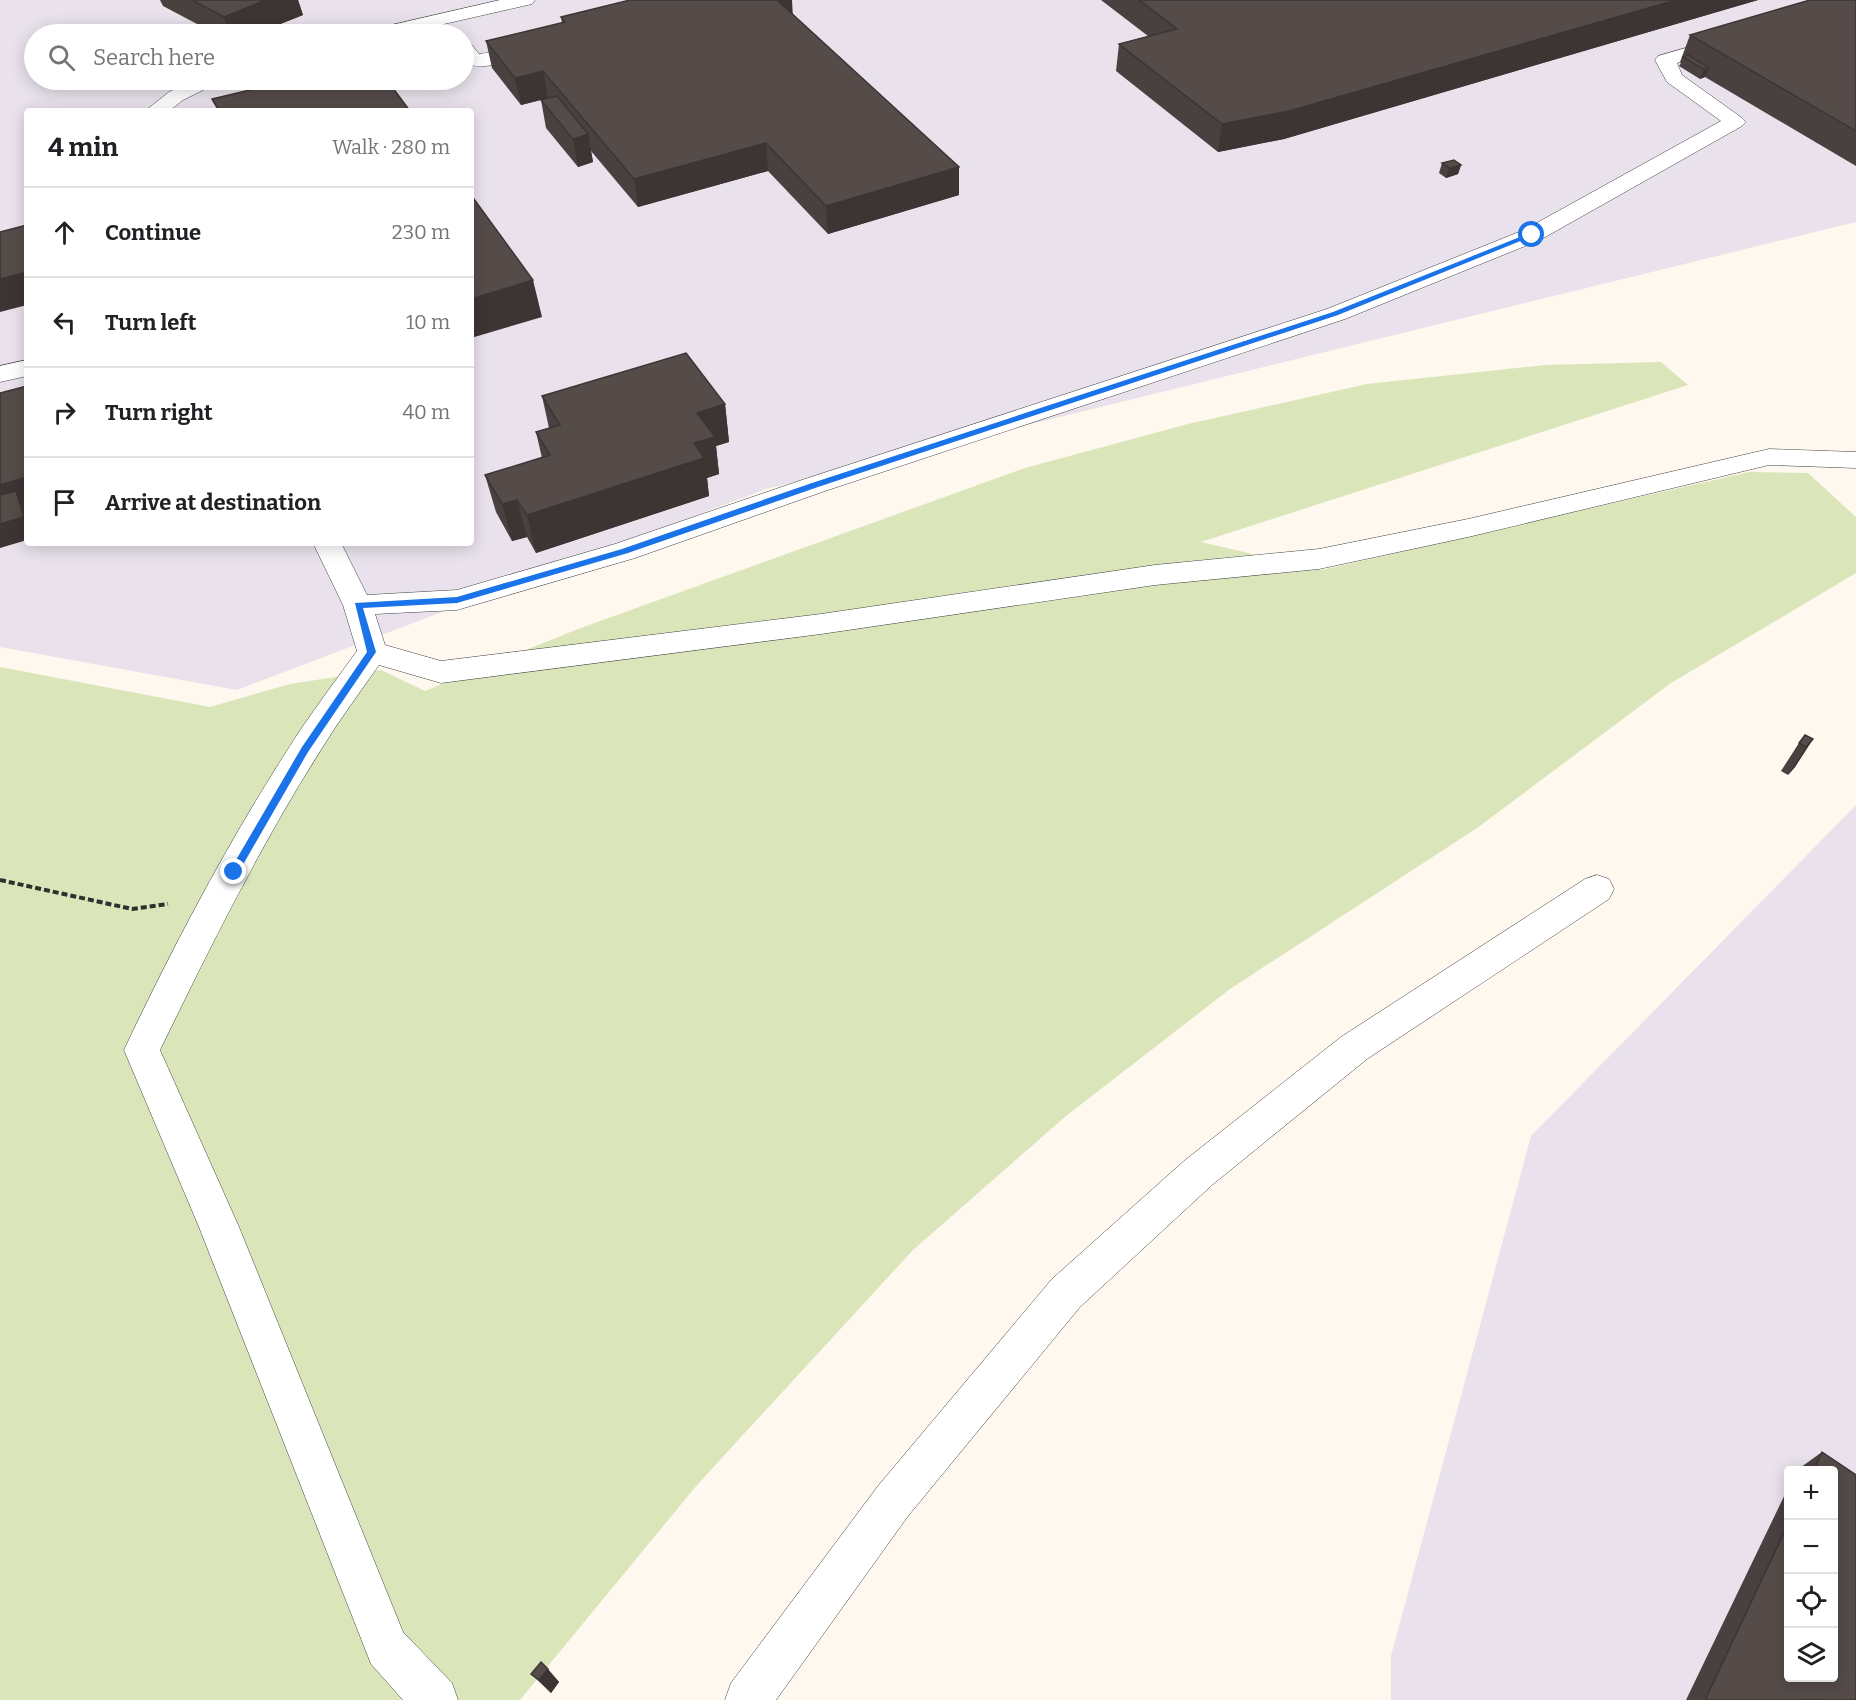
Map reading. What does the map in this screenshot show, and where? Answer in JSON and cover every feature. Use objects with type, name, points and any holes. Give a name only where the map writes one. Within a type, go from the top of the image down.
[{"type":"street","points":[[456,24],[500,3],[525,0]]},
{"type":"street","points":[[358,605],[457,600],[625,551],[804,489],[1336,314],[1532,235],[1735,122],[1674,78],[1665,60],[1745,37]]},
{"type":"street","points":[[474,60],[497,58],[547,45]]},
{"type":"street","points":[[159,108],[189,90]]},
{"type":"street","points":[[0,374],[24,369]]},
{"type":"street","points":[[372,652],[441,672],[820,624],[1155,575],[1319,559],[1468,528],[1769,457],[1856,460]]},
{"type":"street","points":[[328,546],[358,605],[372,652]]},
{"type":"street","points":[[372,652],[305,749],[202,927],[142,1050],[219,1227],[387,1648],[435,1700]]},
{"type":"street","points":[[748,1700],[893,1501],[1066,1293],[1198,1173],[1354,1048],[1597,889]]},
{"type":"path","points":[[0,880],[132,909],[174,904]]},
{"type":"shaded area","points":[[0,0],[1856,0],[1856,222],[766,489],[237,690],[0,647]]},
{"type":"shaded area","points":[[1856,805],[1856,1700],[1391,1700],[1391,1656],[1531,1136]]},
{"type":"green space","points":[[1661,362],[1688,385],[1201,542],[1322,570],[1749,472],[1808,473],[1856,517],[1856,573],[1671,683],[1477,828],[1230,989],[1066,1116],[913,1250],[697,1485],[520,1700],[0,1700],[0,667],[210,707],[290,684],[381,670],[425,691],[578,629],[1025,468],[1188,424],[1367,384],[1545,365]]},
{"type":"building","points":[[192,0],[265,0],[224,17]]},
{"type":"building","points":[[630,0],[777,0],[959,167],[826,206],[766,143],[634,179],[543,71],[515,78],[486,41],[565,22],[561,17]]},
{"type":"building","points":[[1139,0],[1676,0],[1289,111],[1222,124],[1119,44],[1177,29]]},
{"type":"building","points":[[1810,0],[1856,0],[1856,131],[1690,35]]},
{"type":"building","points":[[1688,55],[1709,68],[1704,69],[1683,57]]},
{"type":"building","points":[[249,90],[394,90],[408,108],[217,108],[212,99]]},
{"type":"building","points":[[557,96],[588,134],[573,139],[541,100]]},
{"type":"building","points":[[1454,160],[1461,165],[1449,168],[1442,163]]},
{"type":"building","points":[[474,199],[533,280],[474,298]]},
{"type":"building","points":[[24,226],[24,273],[0,279],[0,232]]},
{"type":"building","points":[[686,353],[725,404],[697,413],[715,437],[694,443],[704,458],[527,515],[517,500],[502,504],[485,475],[550,455],[536,432],[560,425],[542,396]]},
{"type":"building","points":[[24,387],[24,478],[0,485],[0,393]]},
{"type":"building","points":[[16,491],[24,517],[0,524],[0,495]]},
{"type":"building","points":[[1805,735],[1813,739],[1806,747],[1799,743]]},
{"type":"building","points":[[1822,1452],[1856,1475],[1856,1700],[1705,1700],[1784,1532],[1784,1682],[1838,1682],[1838,1466],[1816,1466]]},
{"type":"building","points":[[541,1662],[548,1669],[539,1680],[531,1674]]},
{"type":"route","points":[[234,872],[305,749],[372,652],[358,605],[457,600],[625,551],[815,485],[1336,314],[1532,235]]}]
